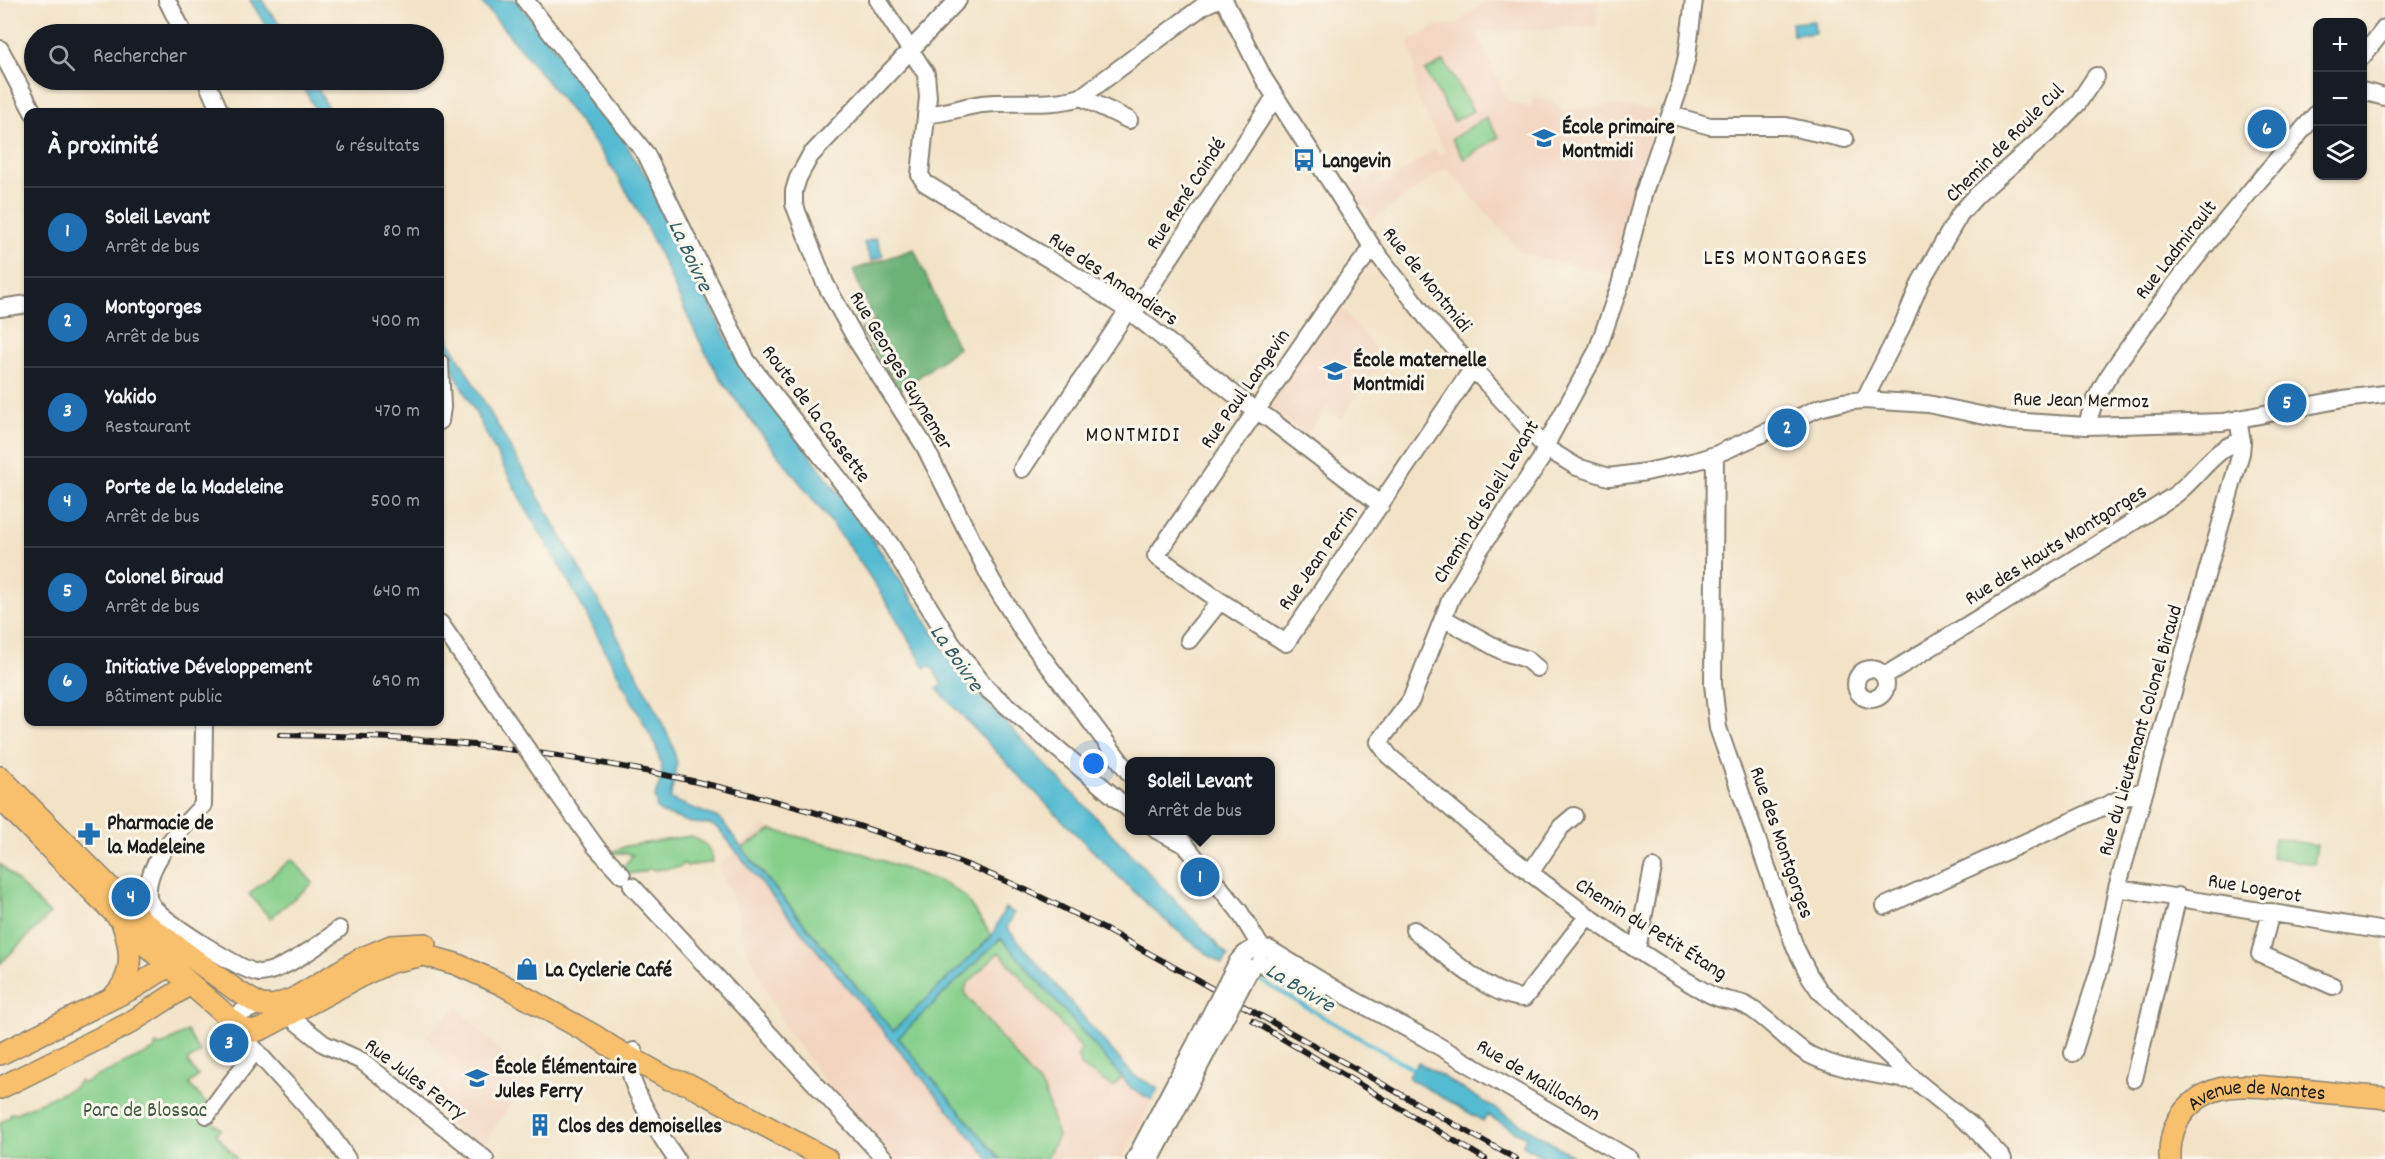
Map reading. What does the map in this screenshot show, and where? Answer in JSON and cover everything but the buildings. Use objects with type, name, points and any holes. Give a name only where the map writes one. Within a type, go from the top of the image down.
[{"type":"main road","points":[[0,777],[184,964],[235,1026],[248,1031],[256,1031],[290,1016],[359,976],[407,957],[424,955],[436,957],[501,984]]},
{"type":"main road","points":[[0,798],[121,920],[184,964],[260,1005],[273,1005],[293,999],[360,959],[400,944],[420,943],[448,951],[501,984],[595,1036],[616,1040],[632,1054],[673,1071],[688,1084],[827,1159]]},
{"type":"main road","points":[[112,999],[123,986],[130,961],[130,948],[121,920]]},
{"type":"main road","points":[[0,1054],[184,964]]},
{"type":"main road","points":[[0,1088],[146,1014],[184,964]]},
{"type":"main road","name":"Avenue de Nantes","points":[[2170,1159],[2169,1147],[2177,1120],[2187,1107],[2200,1097],[2221,1088],[2246,1086],[2385,1098]]},
{"type":"street","points":[[167,0],[179,24]]},
{"type":"street","name":"Route de la Cassette","points":[[525,0],[646,154],[747,361],[890,544],[952,644],[987,689],[1125,806]]},
{"type":"street","name":"Rue des Amandiers","points":[[878,0],[926,74],[927,114],[920,175],[925,183],[1130,312],[1381,505]]},
{"type":"street","name":"Rue Georges Guynemer","points":[[958,0],[810,156],[794,191],[798,216],[812,255],[842,315],[924,445],[998,590],[1024,633],[1125,767]]},
{"type":"street","points":[[927,114],[980,104],[1063,103],[1081,98],[1203,6],[1216,0]]},
{"type":"street","name":"Rue de Montmidi","points":[[1224,0],[1275,97],[1373,248],[1426,317],[1546,448],[1577,467],[1609,477],[1646,472],[1715,455]]},
{"type":"street","name":"Chemin du Soleil Levant","points":[[1379,742],[1411,700],[1443,618],[1466,571],[1541,459],[1597,351],[1620,285],[1643,195],[1671,115],[1687,56],[1694,0]]},
{"type":"street","points":[[2367,51],[2385,28]]},
{"type":"street","points":[[0,49],[31,108]]},
{"type":"street","name":"Chemin de Roule Cul","points":[[1864,400],[1903,324],[1921,281],[1960,214],[1977,195],[2056,126],[2078,103],[2096,76]]},
{"type":"street","points":[[210,90],[217,108]]},
{"type":"street","points":[[2367,92],[2385,97]]},
{"type":"street","name":"Rue René Coindé","points":[[1022,469],[1275,97]]},
{"type":"street","points":[[1081,98],[1129,120]]},
{"type":"street","points":[[1671,115],[1710,126],[1786,126],[1845,139]]},
{"type":"street","name":"Rue Ladmirault","points":[[2087,426],[2089,414],[2108,376],[2168,294],[2237,206],[2313,118]]},
{"type":"street","name":"Rue Paul Langevin","points":[[1156,556],[1346,282],[1373,248]]},
{"type":"street","points":[[0,308],[24,305]]},
{"type":"street","name":"Rue Jean Perrin","points":[[1156,556],[1220,601],[1286,643],[1473,368]]},
{"type":"street","name":"Rue Jean Mermoz","points":[[1715,455],[1819,408],[1864,400],[1928,404],[2009,421],[2087,426],[2223,422],[2343,399],[2385,394]]},
{"type":"street","name":"Rue du Lieutenant Colonel Biraud","points":[[2073,1053],[2103,957],[2117,888],[2226,507],[2242,442],[2238,419]]},
{"type":"street","name":"Rue des Hauts Montgorges","points":[[1884,676],[2069,564],[2177,493],[2226,445],[2242,442]]},
{"type":"street","name":"Rue des Montgorges","points":[[1715,455],[1713,684],[1718,728],[1795,947],[1809,975],[1820,990],[1916,1082],[1974,1128],[2003,1159]]},
{"type":"street","points":[[1190,640],[1220,601]]},
{"type":"street","points":[[1443,618],[1504,652],[1526,659],[1537,668]]},
{"type":"street","points":[[444,629],[596,847],[885,1159]]},
{"type":"street","points":[[204,726],[203,805],[175,835],[152,871],[148,899],[184,964],[259,973],[272,970],[313,949],[339,929]]},
{"type":"street","name":"Chemin du Petit Étang","points":[[1379,742],[1389,756],[1530,873],[1587,917],[1637,949],[1717,998],[1742,1003],[1756,1011],[1812,1056],[1865,1072],[1916,1082]]},
{"type":"street","points":[[1885,906],[2120,799],[2145,790]]},
{"type":"street","points":[[1530,873],[1561,827],[1574,816]]},
{"type":"street","points":[[1164,835],[1184,845]]},
{"type":"street","points":[[1135,1159],[1253,960],[1239,911],[1176,835]]},
{"type":"street","points":[[1637,949],[1653,868]]},
{"type":"street","name":"Rue Logerot","points":[[2117,888],[2385,931]]},
{"type":"street","points":[[2134,1079],[2178,896]]},
{"type":"street","points":[[2271,912],[2260,954],[2333,986]]},
{"type":"street","points":[[1414,930],[1488,986],[1512,997],[1524,998],[1587,917]]},
{"type":"street","name":"Rue de Maillochon","points":[[1253,960],[1269,949],[1629,1159]]},
{"type":"street","points":[[260,1005],[240,1013],[235,1026],[333,1136],[347,1159]]},
{"type":"street","name":"Rue Jules Ferry","points":[[290,1016],[324,1044],[362,1061],[485,1159]]},
{"type":"street","points":[[1151,1159],[1204,1041]]},
{"type":"street","points":[[207,1115],[255,1051]]},
{"type":"street","points":[[632,1054],[630,1068],[633,1081],[645,1108],[676,1159]]},
{"type":"shaded area","name":"École primaire Montmidi","points":[[1487,0],[1597,0],[1597,26],[1477,33],[1508,102],[1531,107],[1533,97],[1552,100],[1563,111],[1610,105],[1655,110],[1654,113],[1658,114],[1629,199],[1631,200],[1625,236],[1623,236],[1621,251],[1612,274],[1523,254],[1446,168],[1368,223],[1366,220],[1370,214],[1365,206],[1358,208],[1346,190],[1354,186],[1352,182],[1363,177],[1366,182],[1379,171],[1384,178],[1376,183],[1378,186],[1385,181],[1387,183],[1435,149],[1439,155],[1445,151],[1416,97],[1414,60],[1408,42],[1438,25],[1455,25]]},
{"type":"shaded area","name":"École maternelle Montmidi","points":[[1339,304],[1384,360],[1375,374],[1373,373],[1364,384],[1341,420],[1326,408],[1307,436],[1272,409],[1271,402]]},
{"type":"shaded area","points":[[764,825],[772,830],[856,851],[928,876],[947,884],[965,897],[992,936],[1130,1086],[1152,1100],[1122,1159],[896,1159],[860,1127],[785,1028],[746,948],[736,905],[721,874],[720,865]]},
{"type":"shaded area","name":"École Élémentaire Jules Ferry","points":[[457,1007],[528,1079],[481,1148],[415,1096],[444,1060],[426,1036]]},
{"type":"green space","points":[[1444,61],[1473,111],[1454,121],[1425,71]]},
{"type":"green space","points":[[1486,117],[1499,137],[1464,159],[1452,139]]},
{"type":"green space","points":[[914,249],[958,348],[900,391],[860,330],[875,321],[853,270]]},
{"type":"green space","points":[[772,830],[856,851],[947,884],[965,897],[992,936],[893,1031],[742,848]]},
{"type":"green space","points":[[691,836],[707,847],[713,862],[687,866],[684,863],[680,867],[654,870],[650,868],[646,871],[622,875],[622,868],[633,855],[607,854],[626,846]]},
{"type":"green space","points":[[2274,838],[2317,845],[2314,864],[2271,857]]},
{"type":"green space","points":[[292,859],[313,883],[270,918],[249,894]]},
{"type":"green space","points":[[0,864],[50,914],[0,964]]},
{"type":"green space","points":[[1001,938],[1122,1077],[1113,1087],[1080,1065],[1081,1061],[1077,1057],[1082,1049],[999,952],[966,985],[965,994],[1044,1090],[1058,1136],[1046,1159],[1000,1159],[898,1038]]},
{"type":"green space","name":"Parc de Blossac","points":[[187,1031],[200,1053],[187,1061],[198,1076],[189,1084],[207,1104],[211,1121],[221,1129],[216,1134],[237,1159],[0,1159],[0,1123],[11,1113],[16,1113],[75,1087],[79,1081],[83,1083],[154,1050],[156,1044],[161,1046]]},
{"type":"water","points":[[250,0],[263,0],[280,24],[265,24]]},
{"type":"water","name":"La Boivre","points":[[480,0],[516,0],[616,125],[635,160],[657,191],[731,348],[871,537],[958,673],[1228,956],[1222,964],[1157,913],[1037,794],[937,689],[942,685],[931,665],[925,668],[860,562],[723,382],[700,342],[640,215],[605,158],[586,130]]},
{"type":"water","points":[[1814,21],[1815,33],[1793,35],[1792,23]]},
{"type":"water","points":[[305,90],[319,90],[328,108],[315,108]]},
{"type":"water","points":[[876,238],[883,256],[871,261],[864,243]]},
{"type":"water","points":[[444,332],[604,611],[659,716],[672,744],[677,764],[670,799],[721,819],[746,854],[893,1031],[992,936],[1005,908],[1014,913],[1007,928],[1133,1075],[1158,1088],[1152,1100],[1133,1090],[1001,938],[898,1038],[1000,1159],[989,1159],[719,829],[710,824],[691,823],[657,809],[655,797],[662,769],[656,746],[565,575],[523,504],[452,368],[447,367],[444,361]]},
{"type":"water","points":[[1418,1062],[1578,1159],[1546,1159],[1523,1145],[1526,1137],[1487,1115],[1483,1121],[1410,1079],[1409,1076]]},
{"type":"waterway","name":"La Boivre","points":[[1253,976],[1418,1072]]},
{"type":"railway","points":[[280,735],[367,737],[494,747],[642,770],[789,805],[931,851],[1001,879],[1066,909],[1516,1159]]},
{"type":"railway","points":[[1253,1021],[1485,1159]]},
{"type":"place","name":"Initiative Développement","points":[[2267,129]]},
{"type":"place","name":"École primaire Montmidi","points":[[1544,138]]},
{"type":"place","name":"Langevin","points":[[1304,160]]},
{"type":"place","name":"École maternelle Montmidi","points":[[1335,371]]},
{"type":"place","name":"Colonel Biraud","points":[[2287,403]]},
{"type":"place","name":"Montgorges","points":[[1787,428]]},
{"type":"place","name":"Pharmacie de la Madeleine","points":[[89,834]]},
{"type":"place","name":"Soleil Levant","points":[[1200,877]]},
{"type":"place","name":"Porte de la Madeleine","points":[[131,897]]},
{"type":"place","name":"La Cyclerie Café","points":[[527,969]]},
{"type":"place","name":"Yakido","points":[[229,1043]]},
{"type":"place","name":"École Élémentaire Jules Ferry","points":[[477,1078]]},
{"type":"place","name":"Clos des demoiselles","points":[[540,1125]]},
{"type":"district","name":"LES MONTGORGES","points":[[1786,256]]},
{"type":"district","name":"MONTMIDI","points":[[1133,433]]}]
